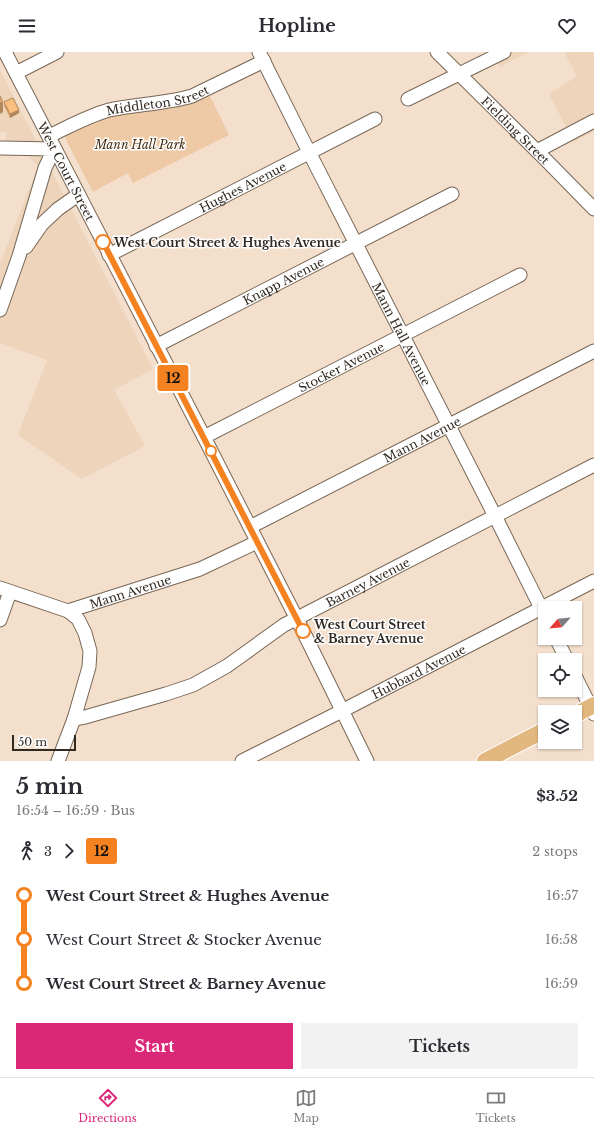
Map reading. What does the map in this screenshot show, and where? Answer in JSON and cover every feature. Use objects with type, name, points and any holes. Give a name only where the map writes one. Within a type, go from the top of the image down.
[{"type":"main road","points":[[582,713],[593,709]]},
{"type":"main road","points":[[485,761],[538,734]]},
{"type":"street","name":"West Court Street","points":[[4,52],[49,136],[54,149],[204,437],[297,619],[367,761]]},
{"type":"street","points":[[16,73],[57,52]]},
{"type":"street","name":"Fielding Street","points":[[436,52],[594,209]]},
{"type":"street","points":[[408,99],[459,75],[482,57],[504,52]]},
{"type":"street","name":"Middleton Street","points":[[49,136],[109,110],[180,100],[192,96],[262,56]]},
{"type":"street","name":"Mann Hall Avenue","points":[[262,56],[309,152],[538,602]]},
{"type":"street","name":"Hughes Avenue","points":[[109,255],[375,119]]},
{"type":"street","points":[[537,151],[594,121]]},
{"type":"street","points":[[0,148],[54,149],[45,168],[19,256],[0,310]]},
{"type":"street","name":"Knapp Avenue","points":[[156,346],[452,194]]},
{"type":"street","points":[[19,256],[42,224],[58,208],[78,195]]},
{"type":"street","name":"Stocker Avenue","points":[[204,437],[520,275]]},
{"type":"street","name":"Mann Avenue","points":[[250,527],[594,351]]},
{"type":"street","name":"Barney Avenue","points":[[74,719],[166,694],[193,685],[227,666],[284,625],[594,465]]},
{"type":"street","name":"Mann Avenue","points":[[68,611],[200,568],[257,542]]},
{"type":"street","name":"Hubbard Avenue","points":[[561,601],[594,581]]},
{"type":"street","points":[[0,620],[5,590],[68,611],[78,619],[85,633],[90,650],[89,667],[74,719],[58,761]]},
{"type":"street","name":"Hubbard Avenue","points":[[242,761],[342,710],[538,614]]},
{"type":"street","points":[[582,689],[593,709]]},
{"type":"shaded area","points":[[492,52],[528,52],[500,67]]},
{"type":"shaded area","points":[[564,52],[594,52],[594,131],[574,142],[549,94],[577,76]]},
{"type":"shaded area","points":[[0,70],[153,369],[114,390],[145,446],[82,479],[18,435],[47,360],[0,343],[0,264],[38,166],[28,156],[5,151],[6,132],[0,132]]},
{"type":"green space","name":"Mann Hall Park","points":[[209,94],[229,135],[133,183],[128,173],[93,192],[65,138],[67,134],[95,120]]},
{"type":"building","points":[[0,96],[3,102],[0,103]]},
{"type":"building","points":[[13,98],[19,110],[10,114],[4,102]]},
{"type":"bus line","name":"12","points":[[103,242],[303,631]]},
{"type":"place","name":"West Court Street & Hughes Avenue","points":[[103,242]]},
{"type":"place","name":"West Court Street & Barney Avenue","points":[[303,631]]}]
